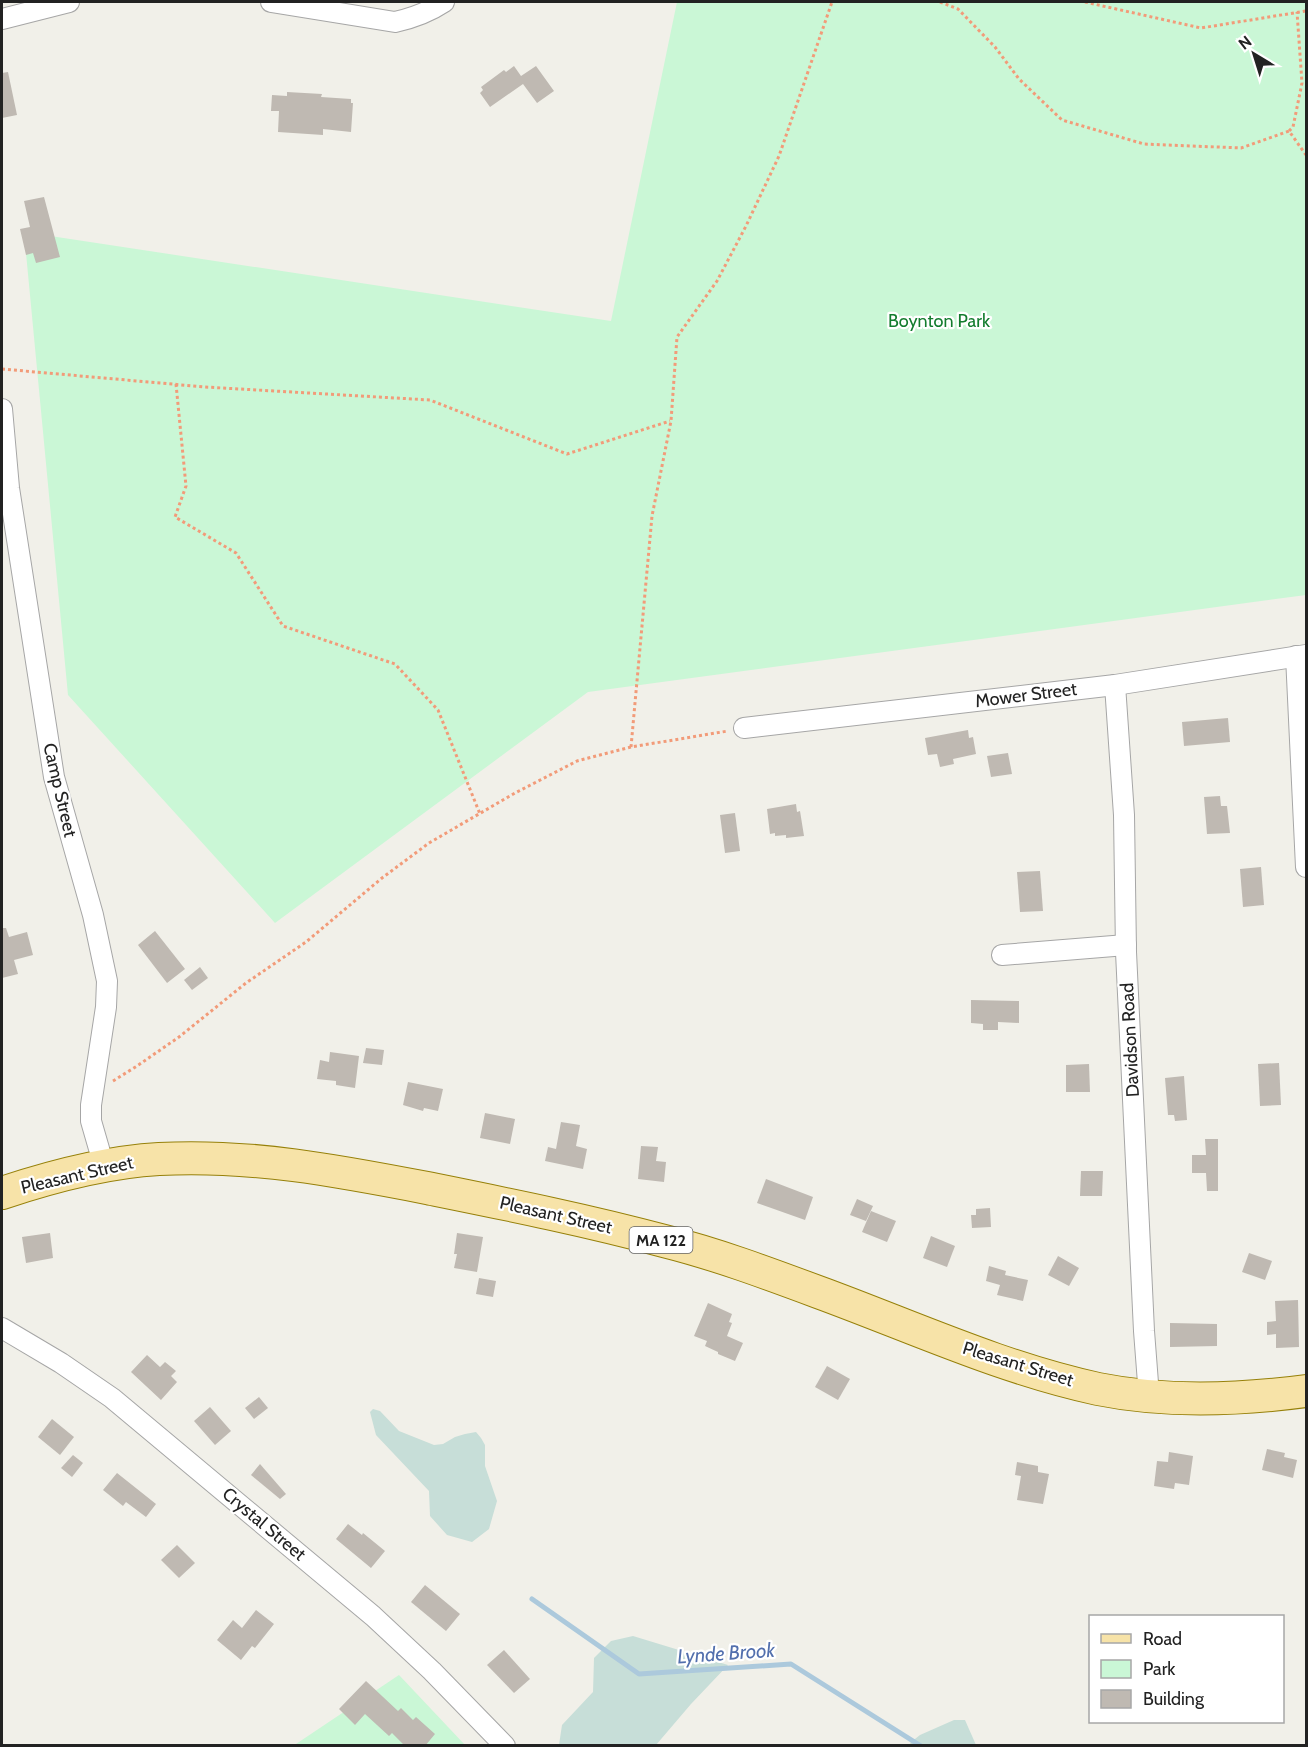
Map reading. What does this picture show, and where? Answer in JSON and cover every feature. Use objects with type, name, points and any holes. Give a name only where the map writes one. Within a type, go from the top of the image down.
[{"type":"main road","name":"Pleasant Street","points":[[2,1193],[80,1171],[160,1159],[245,1159],[375,1178],[498,1202],[666,1241],[820,1293],[996,1360],[1101,1389],[1202,1400],[1260,1397],[1306,1391]]},
{"type":"street","points":[[2,19],[69,2]]},
{"type":"street","points":[[271,2],[395,22],[410,19],[444,2]]},
{"type":"street","name":"Camp Street","points":[[2,409],[11,500],[54,777],[93,915],[107,981],[106,1007],[92,1094],[91,1121],[104,1166]]},
{"type":"street","points":[[1301,655],[1306,867]]},
{"type":"street","name":"Mower Street","points":[[744,728],[1115,685],[1301,655]]},
{"type":"street","name":"Davidson Road","points":[[1115,685],[1124,815],[1126,945],[1149,1396]]},
{"type":"street","points":[[1002,955],[1126,945]]},
{"type":"street","name":"Crystal Street","points":[[2,1329],[61,1363],[112,1398],[373,1616],[432,1671],[505,1746]]},
{"type":"path","points":[[630,747],[652,516],[671,421],[677,337],[717,281],[774,166],[832,2]]},
{"type":"path","points":[[940,2],[958,9],[995,47],[1019,79],[1062,120],[1144,144],[1241,148],[1289,131],[1293,127],[1302,83],[1297,12]]},
{"type":"path","points":[[1085,2],[1202,28],[1306,11]]},
{"type":"path","points":[[1289,131],[1306,155]]},
{"type":"path","points":[[2,369],[176,384],[430,400],[567,454],[671,421]]},
{"type":"path","points":[[176,384],[186,486],[175,517],[236,553],[283,626],[395,664],[438,710],[480,814]]},
{"type":"path","points":[[92,1094],[179,1037],[246,983],[306,942],[382,878],[429,843],[480,814],[577,761],[630,747],[744,728]]},
{"type":"shaded area","points":[[373,1409],[380,1411],[399,1431],[434,1445],[476,1432],[485,1445],[485,1466],[497,1501],[489,1529],[472,1542],[447,1535],[430,1516],[429,1491],[376,1435],[370,1412]]},
{"type":"shaded area","points":[[633,1636],[728,1665],[656,1745],[559,1745],[562,1725],[593,1692],[594,1658],[611,1641]]},
{"type":"shaded area","points":[[954,1720],[965,1720],[976,1745],[912,1746],[910,1743],[920,1735]]},
{"type":"green space","name":"Boynton Park","points":[[677,2],[1306,2],[1306,595],[588,692],[275,923],[68,695],[24,232],[611,321]]},
{"type":"green space","points":[[399,1675],[465,1745],[293,1746]]},
{"type":"building","points":[[514,66],[521,76],[536,66],[554,91],[537,103],[523,84],[490,107],[480,93],[483,90],[481,87],[504,70],[506,72]]},
{"type":"building","points":[[8,72],[17,115],[2,118],[2,73]]},
{"type":"building","points":[[287,92],[322,94],[321,97],[351,99],[353,103],[351,132],[323,129],[323,135],[278,132],[279,111],[271,111],[272,95],[287,96]]},
{"type":"building","points":[[44,197],[60,257],[36,263],[33,253],[26,255],[20,229],[30,227],[24,201]]},
{"type":"building","points":[[1228,718],[1230,742],[1184,746],[1182,722]]},
{"type":"building","points":[[968,730],[969,738],[973,737],[976,754],[953,759],[954,764],[940,767],[937,754],[928,755],[925,738]]},
{"type":"building","points":[[1008,753],[1012,774],[991,777],[987,756]]},
{"type":"building","points":[[1220,796],[1221,806],[1227,806],[1230,833],[1207,834],[1204,797]]},
{"type":"building","points":[[796,804],[797,812],[800,811],[804,836],[786,838],[786,835],[770,834],[767,809]]},
{"type":"building","points":[[735,813],[740,851],[725,853],[720,815]]},
{"type":"building","points":[[1261,867],[1264,905],[1243,907],[1240,869]]},
{"type":"building","points":[[1040,871],[1043,911],[1020,912],[1017,872]]},
{"type":"building","points":[[2,928],[6,928],[9,937],[27,932],[33,955],[14,960],[18,974],[2,978]]},
{"type":"building","points":[[155,931],[185,969],[167,983],[138,945]]},
{"type":"building","points":[[200,967],[208,978],[192,990],[184,980]]},
{"type":"building","points":[[971,1000],[1019,1001],[1019,1023],[998,1022],[998,1030],[983,1030],[983,1024],[971,1023]]},
{"type":"building","points":[[366,1048],[384,1050],[382,1065],[363,1063]]},
{"type":"building","points":[[330,1052],[359,1056],[355,1088],[336,1085],[336,1081],[317,1079],[320,1060],[329,1062]]},
{"type":"building","points":[[1279,1063],[1281,1105],[1260,1106],[1258,1064]]},
{"type":"building","points":[[1089,1064],[1090,1092],[1066,1092],[1066,1065]]},
{"type":"building","points":[[1184,1076],[1187,1120],[1175,1121],[1174,1115],[1168,1115],[1165,1078]]},
{"type":"building","points":[[408,1082],[443,1089],[438,1111],[424,1108],[423,1111],[403,1105]]},
{"type":"building","points":[[485,1113],[515,1119],[510,1144],[480,1138]]},
{"type":"building","points":[[561,1122],[580,1125],[576,1146],[587,1149],[583,1169],[545,1161],[548,1147],[556,1149]]},
{"type":"building","points":[[1205,1139],[1218,1139],[1218,1191],[1207,1191],[1206,1173],[1192,1173],[1192,1155],[1206,1155]]},
{"type":"building","points":[[641,1146],[658,1147],[656,1161],[666,1162],[664,1182],[638,1179]]},
{"type":"building","points":[[1081,1171],[1103,1171],[1102,1196],[1080,1196]]},
{"type":"building","points":[[766,1179],[813,1197],[805,1220],[757,1203]]},
{"type":"building","points":[[857,1199],[873,1206],[866,1221],[850,1215]]},
{"type":"building","points":[[990,1208],[991,1227],[972,1228],[971,1215],[976,1215],[976,1209]]},
{"type":"building","points":[[871,1211],[896,1221],[887,1242],[862,1232]]},
{"type":"building","points":[[50,1233],[53,1258],[26,1263],[22,1237]]},
{"type":"building","points":[[457,1233],[483,1237],[477,1272],[454,1268]]},
{"type":"building","points":[[931,1236],[955,1246],[947,1267],[923,1258]]},
{"type":"building","points":[[1249,1253],[1272,1261],[1265,1280],[1242,1272]]},
{"type":"building","points":[[1058,1256],[1079,1268],[1069,1286],[1048,1275]]},
{"type":"building","points":[[989,1266],[1006,1271],[1005,1275],[1028,1280],[1023,1301],[997,1295],[1000,1285],[986,1281]]},
{"type":"building","points":[[479,1278],[496,1281],[493,1297],[476,1294]]},
{"type":"building","points":[[1298,1300],[1299,1347],[1276,1348],[1276,1334],[1267,1335],[1267,1322],[1276,1321],[1275,1301]]},
{"type":"building","points":[[708,1303],[732,1314],[729,1322],[732,1323],[727,1336],[743,1343],[735,1361],[718,1354],[705,1346],[707,1341],[694,1336]]},
{"type":"building","points":[[1170,1323],[1217,1324],[1217,1346],[1170,1347]]},
{"type":"building","points":[[147,1355],[160,1367],[165,1362],[176,1371],[171,1376],[177,1382],[161,1400],[131,1372]]},
{"type":"building","points":[[827,1366],[850,1379],[838,1400],[815,1387]]},
{"type":"building","points":[[259,1397],[268,1408],[254,1419],[245,1408]]},
{"type":"building","points":[[210,1407],[231,1431],[215,1445],[194,1421]]},
{"type":"building","points":[[52,1419],[74,1437],[60,1455],[38,1437]]},
{"type":"building","points":[[1267,1449],[1285,1453],[1284,1457],[1297,1460],[1293,1478],[1262,1470]]},
{"type":"building","points":[[1169,1452],[1193,1456],[1189,1485],[1175,1483],[1174,1489],[1154,1486],[1157,1461],[1168,1462]]},
{"type":"building","points":[[73,1455],[83,1463],[72,1477],[61,1468]]},
{"type":"building","points":[[1017,1462],[1038,1466],[1038,1472],[1049,1474],[1043,1504],[1017,1500],[1021,1476],[1015,1475]]},
{"type":"building","points":[[260,1464],[286,1494],[280,1499],[251,1475]]},
{"type":"building","points":[[117,1473],[156,1504],[146,1517],[126,1502],[123,1506],[103,1490]]},
{"type":"building","points":[[348,1524],[385,1551],[371,1568],[336,1539]]},
{"type":"building","points":[[177,1545],[195,1563],[179,1578],[161,1560]]},
{"type":"building","points":[[425,1585],[460,1614],[446,1631],[411,1602]]},
{"type":"building","points":[[256,1610],[274,1624],[255,1648],[252,1646],[241,1660],[217,1640],[233,1620],[242,1628]]},
{"type":"building","points":[[504,1650],[530,1679],[514,1693],[487,1665]]},
{"type":"building","points":[[366,1681],[398,1711],[401,1708],[413,1720],[416,1717],[435,1734],[425,1746],[405,1746],[392,1733],[389,1736],[365,1714],[355,1725],[339,1709]]},
{"type":"waterway","name":"Lynde Brook","points":[[532,1599],[639,1674],[791,1664],[921,1746]]}]
